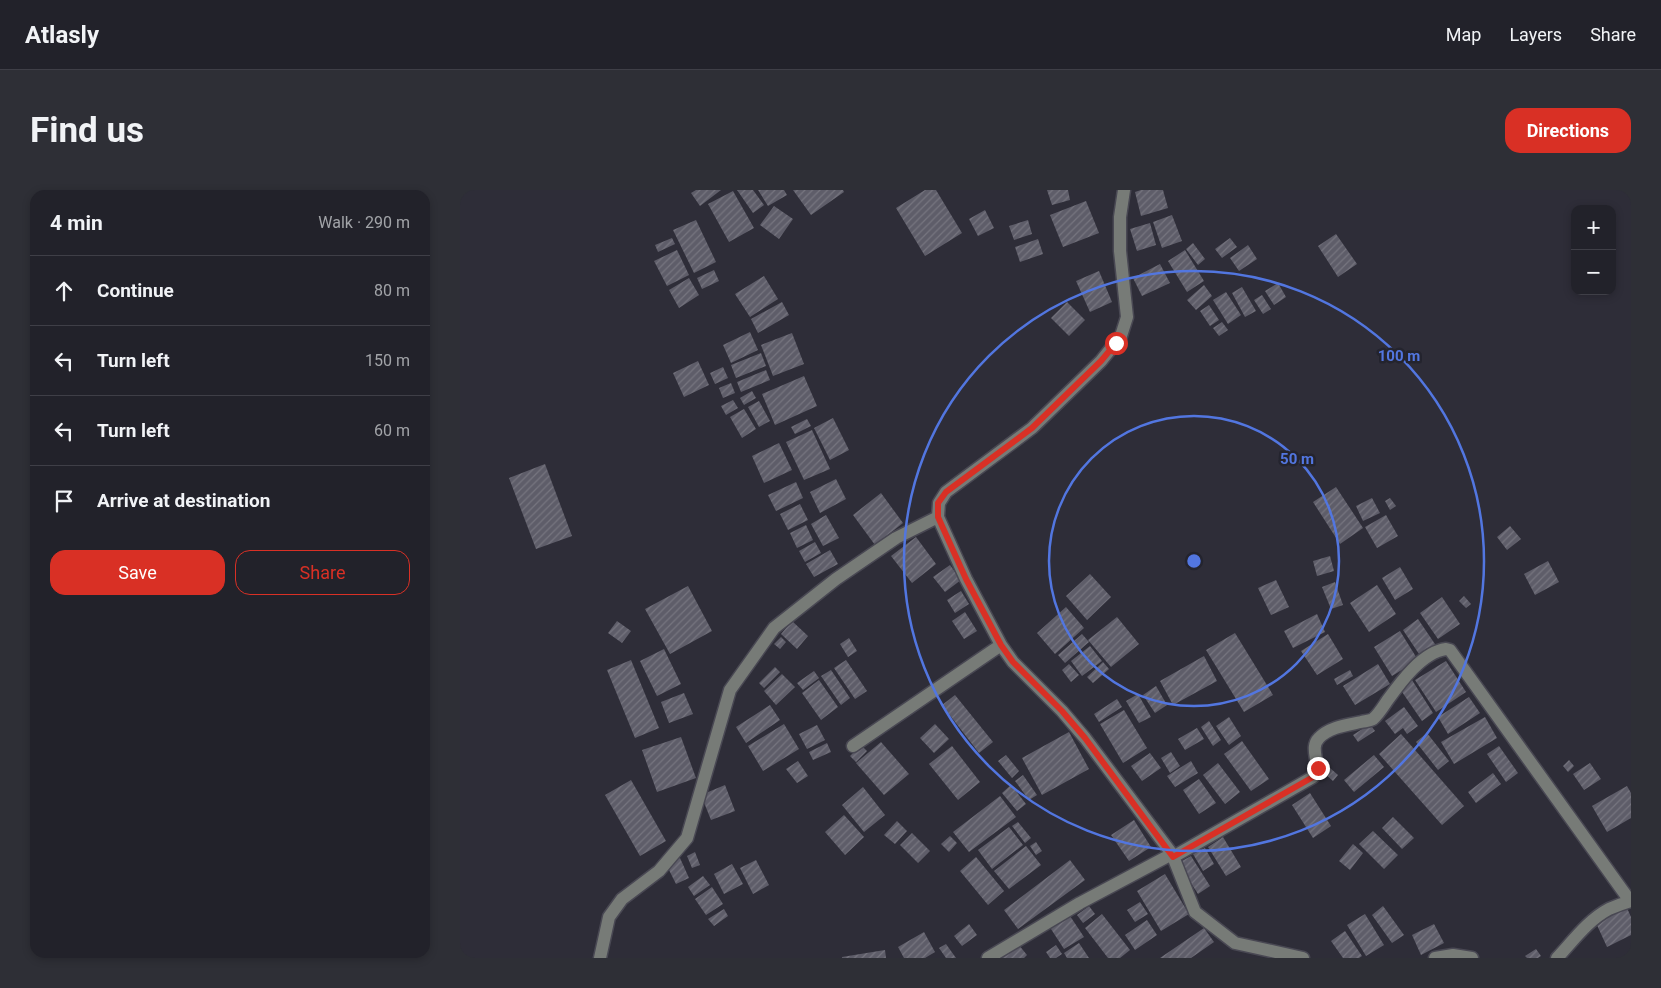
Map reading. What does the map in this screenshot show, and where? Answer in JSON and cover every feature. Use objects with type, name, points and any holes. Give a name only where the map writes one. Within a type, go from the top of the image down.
[{"type":"street","points":[[1124,190],[1120,216],[1120,251],[1126,317],[1121,336],[1101,361],[1032,428],[946,492],[938,503],[938,517],[966,579],[1001,645],[1013,662],[1062,711],[1085,738],[1173,856],[1195,912],[1235,943],[1303,958]]},
{"type":"street","points":[[600,958],[609,917],[622,899],[659,871],[687,838],[730,690],[774,628],[843,574],[896,538],[938,517]]},
{"type":"street","points":[[853,746],[1001,645]]},
{"type":"street","points":[[988,958],[1080,903],[1173,856],[1313,777],[1318,768],[1314,747],[1318,738],[1325,732],[1335,728],[1373,719],[1403,679],[1414,668],[1438,651],[1446,648],[1450,650],[1631,901],[1599,916],[1557,958]]},
{"type":"street","points":[[1435,958],[1453,956],[1472,958]]},
{"type":"building","points":[[696,190],[721,190],[700,206],[691,193]]},
{"type":"building","points":[[737,190],[753,190],[764,205],[753,213]]},
{"type":"building","points":[[758,190],[784,190],[787,195],[768,206]]},
{"type":"building","points":[[793,190],[843,190],[844,192],[811,215]]},
{"type":"building","points":[[925,190],[936,190],[962,233],[925,256],[896,208]]},
{"type":"building","points":[[1047,190],[1068,190],[1070,200],[1052,205]]},
{"type":"building","points":[[1141,190],[1163,190],[1168,208],[1141,216],[1135,192]]},
{"type":"building","points":[[733,191],[754,228],[729,242],[708,204]]},
{"type":"building","points":[[1086,201],[1099,233],[1063,247],[1050,215]]},
{"type":"building","points":[[774,206],[793,219],[779,239],[760,225]]},
{"type":"building","points":[[985,210],[994,228],[978,236],[969,219]]},
{"type":"building","points":[[1172,215],[1182,241],[1162,248],[1153,222]]},
{"type":"building","points":[[696,220],[716,262],[694,273],[673,230]]},
{"type":"building","points":[[1028,220],[1032,234],[1014,240],[1009,226]]},
{"type":"building","points":[[1150,223],[1156,245],[1137,251],[1130,229]]},
{"type":"building","points":[[1336,234],[1357,264],[1338,277],[1318,246]]},
{"type":"building","points":[[672,238],[675,244],[658,252],[655,245]]},
{"type":"building","points":[[1230,238],[1237,247],[1222,258],[1215,249]]},
{"type":"building","points":[[1038,239],[1043,254],[1020,262],[1015,247]]},
{"type":"building","points":[[1193,243],[1205,259],[1198,265],[1186,249]]},
{"type":"building","points":[[1248,245],[1257,259],[1239,271],[1230,258]]},
{"type":"building","points":[[677,250],[689,275],[667,286],[654,261]]},
{"type":"building","points":[[1185,250],[1204,281],[1187,292],[1168,261]]},
{"type":"building","points":[[1160,264],[1170,283],[1142,296],[1133,278]]},
{"type":"building","points":[[714,270],[719,281],[702,289],[697,278]]},
{"type":"building","points":[[1099,271],[1112,302],[1090,312],[1076,281]]},
{"type":"building","points":[[764,276],[778,299],[750,317],[735,294]]},
{"type":"building","points":[[689,278],[699,295],[679,308],[669,290]]},
{"type":"building","points":[[1278,283],[1286,297],[1274,305],[1265,291]]},
{"type":"building","points":[[1204,285],[1212,296],[1196,310],[1187,300]]},
{"type":"building","points":[[1242,287],[1256,311],[1245,317],[1232,293]]},
{"type":"building","points":[[1226,292],[1241,315],[1228,324],[1213,300]]},
{"type":"building","points":[[1262,295],[1271,309],[1263,314],[1254,300]]},
{"type":"building","points":[[782,302],[789,315],[758,333],[751,319]]},
{"type":"building","points":[[1067,302],[1085,320],[1069,336],[1051,318]]},
{"type":"building","points":[[1209,305],[1219,320],[1210,326],[1200,311]]},
{"type":"building","points":[[1222,322],[1228,330],[1219,336],[1213,328]]},
{"type":"building","points":[[750,332],[758,350],[731,363],[723,345]]},
{"type":"building","points":[[792,333],[804,364],[773,376],[761,345]]},
{"type":"building","points":[[761,353],[766,366],[736,378],[731,365]]},
{"type":"building","points":[[698,361],[709,385],[684,397],[673,373]]},
{"type":"building","points":[[723,367],[728,378],[715,384],[710,373]]},
{"type":"building","points":[[766,370],[770,380],[741,392],[737,382]]},
{"type":"building","points":[[804,376],[817,406],[775,425],[762,394]]},
{"type":"building","points":[[731,383],[735,393],[723,398],[719,388]]},
{"type":"building","points":[[752,391],[756,398],[744,405],[740,398]]},
{"type":"building","points":[[733,400],[738,408],[726,415],[721,406]]},
{"type":"building","points":[[759,401],[770,421],[759,427],[748,407]]},
{"type":"building","points":[[744,409],[756,429],[742,438],[730,417]]},
{"type":"building","points":[[833,418],[849,450],[830,460],[814,428]]},
{"type":"building","points":[[807,419],[811,426],[795,434],[791,427]]},
{"type":"building","points":[[812,430],[830,469],[804,480],[786,442]]},
{"type":"building","points":[[779,443],[792,470],[764,483],[752,456]]},
{"type":"building","points":[[545,464],[572,536],[536,549],[509,478]]},
{"type":"building","points":[[836,479],[846,499],[820,513],[810,492]]},
{"type":"building","points":[[796,482],[803,498],[776,511],[768,495]]},
{"type":"building","points":[[1336,487],[1363,528],[1340,544],[1313,502]]},
{"type":"building","points":[[881,493],[903,523],[875,545],[853,515]]},
{"type":"building","points":[[1372,498],[1380,513],[1363,521],[1356,506]]},
{"type":"building","points":[[1390,498],[1396,506],[1390,510],[1385,501]]},
{"type":"building","points":[[800,504],[808,520],[788,530],[780,514]]},
{"type":"building","points":[[826,515],[839,538],[823,546],[811,524]]},
{"type":"building","points":[[1386,515],[1398,536],[1377,548],[1365,527]]},
{"type":"building","points":[[806,525],[813,540],[797,548],[790,533]]},
{"type":"building","points":[[1510,526],[1521,539],[1507,550],[1497,537]]},
{"type":"building","points":[[916,537],[936,564],[912,583],[891,556]]},
{"type":"building","points":[[815,542],[821,553],[805,562],[799,551]]},
{"type":"building","points":[[830,550],[838,564],[814,577],[806,564]]},
{"type":"building","points":[[1330,556],[1334,571],[1317,576],[1313,561]]},
{"type":"building","points":[[1548,561],[1559,582],[1535,595],[1524,574]]},
{"type":"building","points":[[950,565],[961,580],[945,592],[933,577]]},
{"type":"building","points":[[1400,567],[1413,589],[1395,600],[1382,578]]},
{"type":"building","points":[[1090,574],[1111,597],[1087,620],[1066,596]]},
{"type":"building","points":[[1276,580],[1289,607],[1271,615],[1258,588]]},
{"type":"building","points":[[1335,582],[1343,605],[1331,609],[1322,587]]},
{"type":"building","points":[[1377,585],[1396,614],[1369,632],[1350,603]]},
{"type":"building","points":[[688,586],[712,631],[670,654],[645,609]]},
{"type":"building","points":[[961,591],[969,604],[955,613],[947,600]]},
{"type":"building","points":[[1464,596],[1471,604],[1466,608],[1459,601]]},
{"type":"building","points":[[1442,597],[1460,624],[1438,639],[1420,613]]},
{"type":"building","points":[[1066,607],[1084,628],[1055,654],[1037,633]]},
{"type":"building","points":[[965,612],[977,631],[964,639],[952,621]]},
{"type":"building","points":[[1317,614],[1325,632],[1293,648],[1284,631]]},
{"type":"building","points":[[1117,617],[1139,644],[1111,667],[1088,640]]},
{"type":"building","points":[[1418,619],[1437,647],[1421,657],[1403,630]]},
{"type":"building","points":[[617,621],[631,631],[622,643],[608,633]]},
{"type":"building","points":[[792,621],[808,636],[797,649],[781,634]]},
{"type":"building","points":[[1400,631],[1418,660],[1392,676],[1374,647]]},
{"type":"building","points":[[1235,633],[1273,695],[1244,712],[1206,650]]},
{"type":"building","points":[[1082,634],[1089,642],[1065,663],[1058,655]]},
{"type":"building","points":[[1328,634],[1343,659],[1317,675],[1301,651]]},
{"type":"building","points":[[781,637],[786,642],[780,649],[774,644]]},
{"type":"building","points":[[849,638],[857,651],[848,657],[840,644]]},
{"type":"building","points":[[1090,646],[1102,661],[1082,676],[1071,661]]},
{"type":"building","points":[[664,649],[681,684],[657,696],[640,661]]},
{"type":"building","points":[[1204,656],[1217,681],[1173,705],[1160,681]]},
{"type":"building","points":[[631,660],[659,728],[635,738],[607,670]]},
{"type":"building","points":[[846,660],[867,691],[855,699],[834,668]]},
{"type":"building","points":[[1446,661],[1466,692],[1436,712],[1415,680]]},
{"type":"building","points":[[1103,662],[1109,669],[1093,683],[1087,677]]},
{"type":"building","points":[[1069,664],[1079,675],[1071,682],[1062,670]]},
{"type":"building","points":[[1378,664],[1390,684],[1355,705],[1343,686]]},
{"type":"building","points":[[775,667],[780,672],[764,688],[759,683]]},
{"type":"building","points":[[831,670],[850,698],[841,705],[821,676]]},
{"type":"building","points":[[1350,670],[1353,676],[1337,685],[1334,679]]},
{"type":"building","points":[[814,671],[819,678],[803,690],[797,683]]},
{"type":"building","points":[[782,674],[795,687],[776,705],[764,691]]},
{"type":"building","points":[[819,680],[838,707],[821,720],[802,693]]},
{"type":"building","points":[[1412,680],[1433,713],[1422,721],[1400,689]]},
{"type":"building","points":[[1156,686],[1167,705],[1155,713],[1143,695]]},
{"type":"building","points":[[684,693],[693,714],[669,723],[661,702]]},
{"type":"building","points":[[1138,694],[1151,717],[1139,723],[1126,701]]},
{"type":"building","points":[[955,695],[993,742],[979,753],[942,705]]},
{"type":"building","points":[[1469,697],[1480,713],[1448,734],[1438,717]]},
{"type":"building","points":[[1117,699],[1122,707],[1099,722],[1094,714]]},
{"type":"building","points":[[770,705],[780,720],[746,743],[736,727]]},
{"type":"building","points":[[1404,707],[1418,726],[1407,734],[1403,728],[1395,734],[1385,721]]},
{"type":"building","points":[[1124,710],[1147,748],[1123,763],[1100,724]]},
{"type":"building","points":[[1229,717],[1241,736],[1229,745],[1216,726]]},
{"type":"building","points":[[1485,717],[1497,738],[1454,764],[1441,742]]},
{"type":"building","points":[[1209,721],[1221,740],[1213,746],[1201,727]]},
{"type":"building","points":[[784,724],[799,749],[763,771],[748,746]]},
{"type":"building","points":[[935,724],[949,739],[934,753],[920,738]]},
{"type":"building","points":[[1370,724],[1375,731],[1358,742],[1353,735]]},
{"type":"building","points":[[817,725],[825,740],[807,749],[799,734]]},
{"type":"building","points":[[1197,728],[1204,739],[1185,750],[1178,739]]},
{"type":"building","points":[[1069,732],[1089,769],[1042,795],[1022,758]]},
{"type":"building","points":[[1427,733],[1449,761],[1438,770],[1416,742]]},
{"type":"building","points":[[1401,734],[1464,806],[1442,825],[1379,754]]},
{"type":"building","points":[[681,737],[696,778],[657,792],[642,750]]},
{"type":"building","points":[[1242,741],[1269,779],[1251,791],[1224,754]]},
{"type":"building","points":[[881,742],[909,774],[884,795],[856,763]]},
{"type":"building","points":[[827,743],[831,752],[813,760],[809,752]]},
{"type":"building","points":[[861,745],[867,751],[856,762],[850,756]]},
{"type":"building","points":[[952,746],[980,782],[958,800],[929,764]]},
{"type":"building","points":[[1499,746],[1518,773],[1506,782],[1487,754]]},
{"type":"building","points":[[1171,752],[1180,766],[1170,773],[1161,758]]},
{"type":"building","points":[[1150,753],[1161,768],[1142,781],[1131,766]]},
{"type":"building","points":[[1006,755],[1019,771],[1012,778],[998,761]]},
{"type":"building","points":[[1374,755],[1384,767],[1354,792],[1344,780]]},
{"type":"building","points":[[1569,760],[1574,766],[1568,772],[1563,766]]},
{"type":"building","points":[[798,761],[808,776],[797,783],[786,769]]},
{"type":"building","points":[[1191,761],[1198,773],[1175,787],[1167,776]]},
{"type":"building","points":[[1218,763],[1240,792],[1225,804],[1203,775]]},
{"type":"building","points":[[1590,763],[1601,779],[1584,790],[1573,774]]},
{"type":"building","points":[[1330,768],[1338,775],[1333,781],[1325,774]]},
{"type":"building","points":[[1493,773],[1501,784],[1476,803],[1468,792]]},
{"type":"building","points":[[1023,775],[1037,795],[1029,800],[1015,781]]},
{"type":"building","points":[[1199,779],[1216,803],[1199,814],[1183,790]]},
{"type":"building","points":[[631,780],[666,841],[640,856],[605,795]]},
{"type":"building","points":[[725,785],[735,811],[711,820],[701,795]]},
{"type":"building","points":[[1011,785],[1026,804],[1017,811],[1002,793]]},
{"type":"building","points":[[1627,786],[1631,793],[1631,818],[1607,832],[1592,806]]},
{"type":"building","points":[[863,787],[885,815],[864,832],[842,805]]},
{"type":"building","points":[[1310,793],[1331,826],[1313,838],[1292,805]]},
{"type":"building","points":[[1000,796],[1016,817],[969,852],[953,832]]},
{"type":"building","points":[[844,815],[864,837],[845,855],[825,832]]},
{"type":"building","points":[[1393,817],[1414,838],[1402,849],[1382,828]]},
{"type":"building","points":[[1134,820],[1151,847],[1129,861],[1111,835]]},
{"type":"building","points":[[897,821],[907,831],[895,844],[884,835]]},
{"type":"building","points":[[1018,822],[1031,838],[1025,843],[1012,826]]},
{"type":"building","points":[[1009,827],[1023,845],[992,869],[978,850]]},
{"type":"building","points":[[1373,831],[1398,855],[1384,869],[1359,844]]},
{"type":"building","points":[[912,833],[930,851],[918,863],[900,845]]},
{"type":"building","points":[[950,836],[957,843],[949,852],[941,844]]},
{"type":"building","points":[[1223,837],[1241,867],[1226,876],[1208,847]]},
{"type":"building","points":[[1036,842],[1042,851],[1036,855],[1030,846]]},
{"type":"building","points":[[1353,844],[1363,853],[1350,870],[1339,861]]},
{"type":"building","points":[[1026,846],[1041,865],[1009,889],[994,871]]},
{"type":"building","points":[[1205,848],[1214,864],[1203,871],[1193,854]]},
{"type":"building","points":[[695,852],[700,865],[692,868],[687,856]]},
{"type":"building","points":[[1191,856],[1210,886],[1198,894],[1178,863]]},
{"type":"building","points":[[976,857],[1004,891],[988,905],[960,871]]},
{"type":"building","points":[[680,858],[689,878],[676,884],[666,864]]},
{"type":"building","points":[[756,860],[769,885],[753,894],[740,868]]},
{"type":"building","points":[[1070,860],[1085,880],[1018,929],[1004,910]]},
{"type":"building","points":[[732,864],[743,884],[724,894],[714,874]]},
{"type":"building","points":[[1165,874],[1189,914],[1161,931],[1137,891]]},
{"type":"building","points":[[703,876],[710,885],[694,896],[688,887]]},
{"type":"building","points":[[712,887],[723,904],[706,915],[695,899]]},
{"type":"building","points":[[1140,902],[1148,914],[1135,922],[1127,910]]},
{"type":"building","points":[[1089,906],[1095,914],[1083,923],[1077,915]]},
{"type":"building","points":[[1383,906],[1404,935],[1392,943],[1372,915]]},
{"type":"building","points":[[1627,908],[1631,917],[1631,935],[1607,947],[1596,923]]},
{"type":"building","points":[[724,909],[728,916],[714,926],[708,919]]},
{"type":"building","points":[[1068,913],[1084,937],[1064,949],[1049,926]]},
{"type":"building","points":[[1102,914],[1130,950],[1120,958],[1108,958],[1085,928]]},
{"type":"building","points":[[1365,914],[1384,945],[1366,956],[1347,925]]},
{"type":"building","points":[[1147,920],[1157,935],[1135,950],[1125,935]]},
{"type":"building","points":[[969,924],[977,935],[962,946],[954,936]]},
{"type":"building","points":[[1434,924],[1444,943],[1421,955],[1412,935]]},
{"type":"building","points":[[1204,928],[1214,942],[1191,958],[1160,958]]},
{"type":"building","points":[[1345,931],[1362,956],[1359,958],[1343,958],[1331,941]]},
{"type":"building","points":[[924,932],[935,952],[925,958],[904,958],[898,947]]},
{"type":"building","points":[[1079,943],[1089,958],[1067,958],[1064,953]]},
{"type":"building","points":[[946,944],[956,958],[946,958],[939,948]]},
{"type":"building","points":[[1018,944],[1027,955],[1024,958],[1001,958]]},
{"type":"building","points":[[1056,945],[1062,954],[1056,958],[1050,958],[1046,952]]},
{"type":"building","points":[[1536,949],[1541,956],[1538,958],[1527,958],[1525,956]]},
{"type":"building","points":[[885,950],[886,958],[842,958],[842,957]]},
{"type":"route","points":[[1116,343],[1101,361],[1032,428],[946,492],[941,498],[938,503],[938,517],[966,579],[1007,654],[1062,711],[1085,738],[1173,857],[1313,777],[1317,773],[1318,768]]}]
